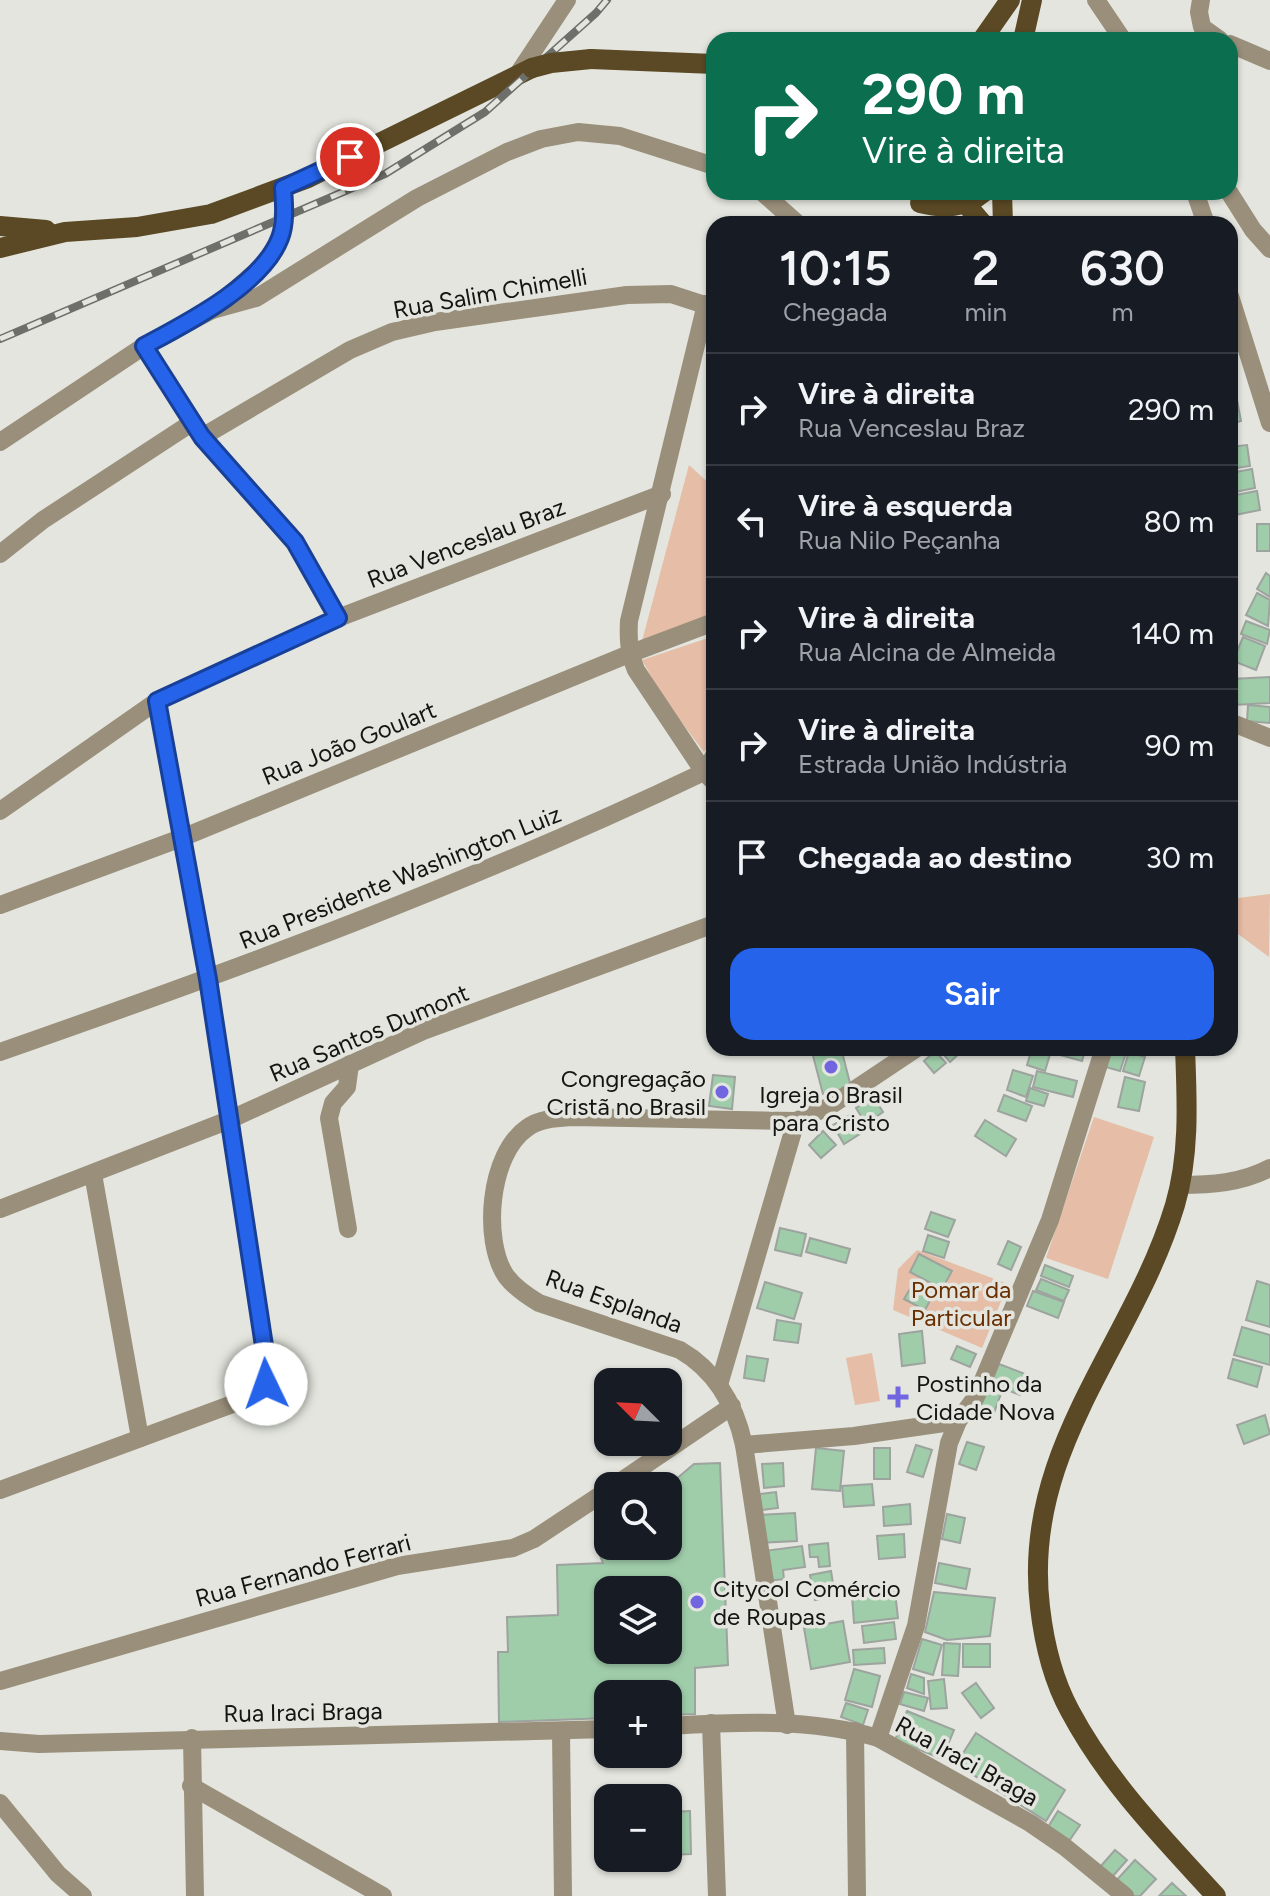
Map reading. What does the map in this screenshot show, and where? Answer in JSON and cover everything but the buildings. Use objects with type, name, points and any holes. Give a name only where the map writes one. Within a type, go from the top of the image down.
[{"type":"main road","points":[[988,32],[1010,0]]},
{"type":"main road","points":[[1025,32],[1032,0]]},
{"type":"main road","points":[[0,248],[65,232],[172,222],[284,194],[525,71],[562,61],[591,59],[706,63]]},
{"type":"main road","points":[[690,62],[706,73]]},
{"type":"main road","points":[[917,200],[932,216]]},
{"type":"main road","points":[[919,200],[937,208],[958,200]]},
{"type":"main road","points":[[0,226],[65,232]]},
{"type":"main road","points":[[1185,1056],[1185,1149],[1173,1209],[1156,1255],[1069,1429],[1057,1461],[1044,1501],[1037,1585],[1042,1627],[1052,1667],[1068,1709],[1125,1794],[1216,1896]]},
{"type":"street","points":[[525,71],[567,0]]},
{"type":"street","points":[[1096,0],[1118,32]]},
{"type":"street","points":[[1201,0],[1199,12],[1202,27],[1209,32]]},
{"type":"street","points":[[1238,47],[1270,61]]},
{"type":"street","points":[[0,442],[144,346],[212,310],[256,298],[417,198],[507,152],[541,139],[578,132],[620,136],[706,163]]},
{"type":"street","points":[[212,310],[272,254],[281,236],[284,194]]},
{"type":"street","points":[[771,200],[789,216]]},
{"type":"street","points":[[1234,200],[1253,230],[1270,249]]},
{"type":"street","name":"Rua Salim Chimelli","points":[[0,554],[43,520],[197,429],[350,350],[392,332],[435,322],[627,295],[671,294],[706,305]]},
{"type":"street","points":[[1238,315],[1261,368],[1270,423]]},
{"type":"street","points":[[706,322],[629,621],[629,654],[636,670],[706,763]]},
{"type":"street","points":[[144,346],[197,429],[295,542],[338,618]]},
{"type":"street","name":"Rua Venceslau Braz","points":[[0,811],[157,701],[338,618],[662,494]]},
{"type":"street","name":"Rua João Goulart","points":[[0,905],[184,837],[706,625]]},
{"type":"street","points":[[0,1488],[257,1395],[266,1384],[268,1372],[208,979],[157,701]]},
{"type":"street","points":[[1238,725],[1270,738]]},
{"type":"street","name":"Rua Presidente Washington Luiz","points":[[0,1052],[208,979],[586,828],[706,772]]},
{"type":"street","name":"Rua Santos Dumont","points":[[0,1209],[229,1120],[423,1031],[706,927]]},
{"type":"street","name":"Rua Esplanda","points":[[787,1725],[744,1445],[732,1406],[700,1361],[680,1350],[539,1303],[522,1292],[507,1277],[499,1261],[493,1218],[494,1190],[511,1145],[527,1128],[545,1120],[574,1117],[796,1121],[830,1106],[905,1056]]},
{"type":"street","points":[[878,1738],[916,1626],[949,1443],[958,1421],[976,1397],[1050,1220],[1101,1056]]},
{"type":"street","points":[[348,1229],[329,1118],[333,1103],[347,1087],[350,1064]]},
{"type":"street","points":[[719,1385],[796,1121]]},
{"type":"street","points":[[1179,1185],[1215,1184],[1257,1175],[1270,1168]]},
{"type":"street","points":[[93,1174],[140,1438]]},
{"type":"street","points":[[635,1472],[732,1406]]},
{"type":"street","points":[[744,1445],[854,1436],[958,1421]]},
{"type":"street","name":"Rua Fernando Ferrari","points":[[0,1681],[397,1566],[513,1548],[534,1539],[594,1499]]},
{"type":"street","points":[[711,1723],[717,1896]]},
{"type":"street","name":"Rua Iraci Braga","points":[[682,1725],[787,1725],[855,1731],[878,1738],[1030,1823],[1125,1896]]},
{"type":"street","name":"Rua Iraci Braga","points":[[0,1741],[39,1744],[594,1730]]},
{"type":"street","points":[[855,1731],[857,1896]]},
{"type":"street","points":[[561,1732],[563,1896]]},
{"type":"street","points":[[192,1738],[195,1896]]},
{"type":"street","points":[[191,1786],[383,1896]]},
{"type":"street","points":[[0,1803],[58,1874],[83,1896]]},
{"type":"green space","points":[[689,465],[706,481],[706,619],[642,641]]},
{"type":"green space","points":[[706,639],[704,752],[664,699],[642,660]]},
{"type":"green space","points":[[1270,894],[1269,957],[1238,934],[1238,898]]},
{"type":"green space","points":[[1094,1117],[1154,1137],[1108,1279],[1046,1258]]},
{"type":"green space","name":"Pomar da Particular","points":[[917,1250],[1008,1284],[982,1348],[893,1310],[898,1269]]},
{"type":"green space","points":[[872,1353],[880,1401],[855,1405],[846,1358]]},
{"type":"railway","points":[[0,339],[385,174],[485,112],[607,0]]},
{"type":"place","name":"Igreja o Brasil para Cristo","points":[[831,1067]]},
{"type":"place","name":"Congregação Cristã no Brasil","points":[[722,1092]]},
{"type":"place","name":"Postinho da Cidade Nova","points":[[898,1397]]},
{"type":"place","name":"Citycol Comércio de Roupas","points":[[697,1602]]},
{"type":"route","points":[[266,1384],[268,1372],[208,979],[157,701],[338,618],[295,542],[202,437],[144,346],[212,310],[261,267],[281,236],[283,188],[350,157]]}]
